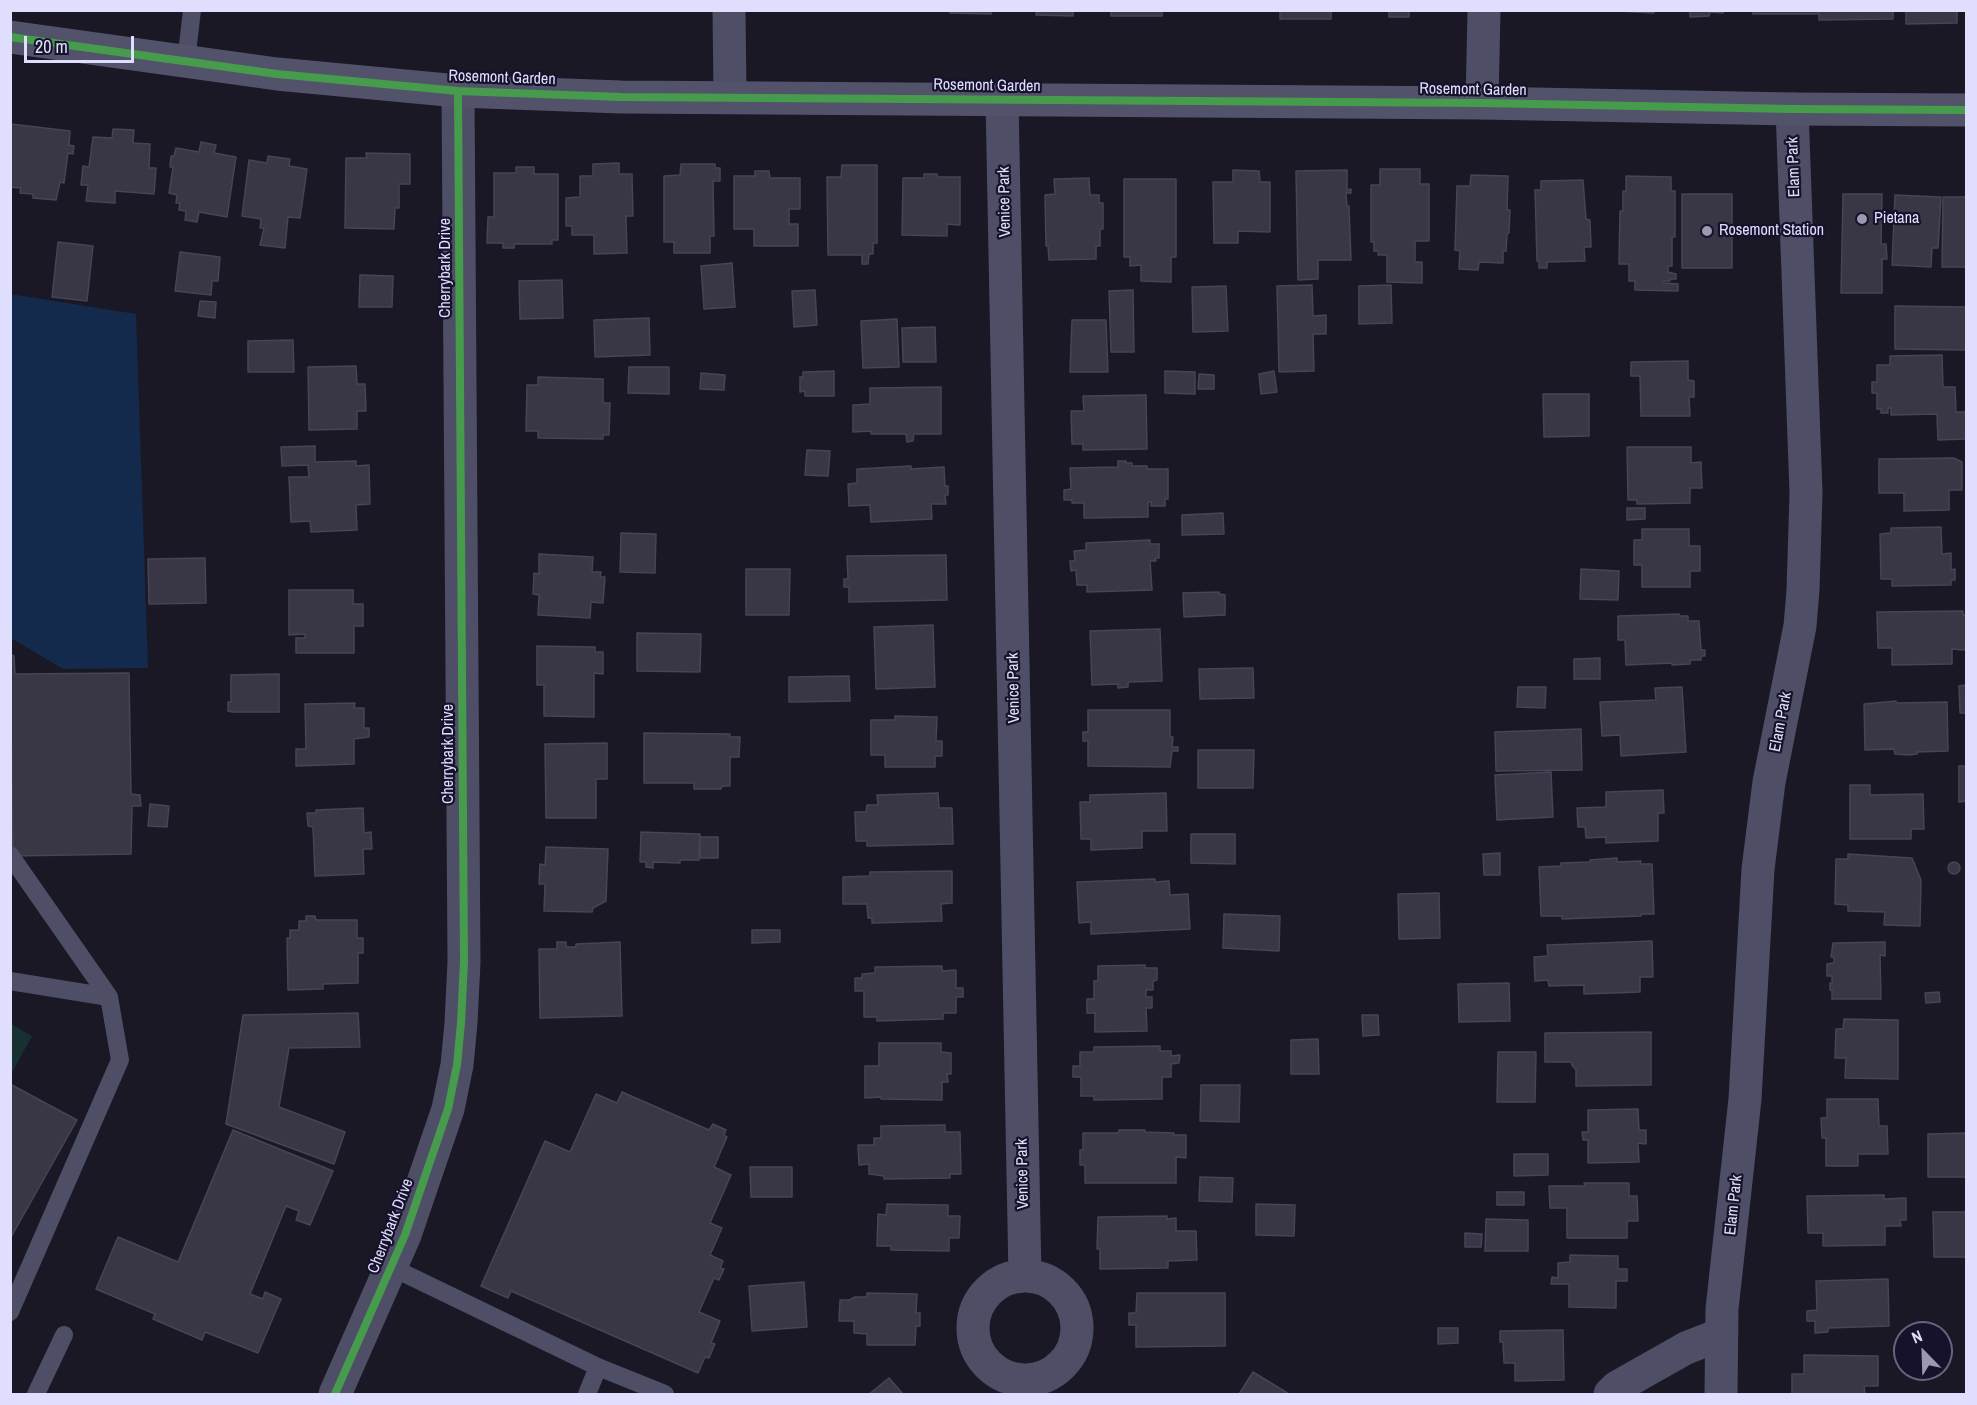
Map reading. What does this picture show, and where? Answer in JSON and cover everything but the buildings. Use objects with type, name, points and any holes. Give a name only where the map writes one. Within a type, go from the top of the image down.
[{"type":"street","points":[[729,10],[730,97]]},
{"type":"street","points":[[1482,103],[1484,10]]},
{"type":"street","name":"Rosemont Garden","points":[[10,37],[277,74],[458,91],[621,97],[1482,103],[1966,110]]},
{"type":"street","name":"Cherrybark Drive","points":[[335,1395],[405,1235],[448,1109],[461,1023],[464,950],[458,91]]},
{"type":"street","name":"Venice Park","points":[[1002,100],[1026,1276]]},
{"type":"street","name":"Elam Park","points":[[1721,1395],[1722,1309],[1745,1099],[1758,869],[1769,782],[1800,626],[1803,590],[1806,493],[1792,109]]},
{"type":"street","points":[[1610,1395],[1617,1387],[1686,1348],[1722,1334]]},
{"type":"lane","points":[[186,62],[192,10]]},
{"type":"lane","points":[[10,855],[109,997],[120,1060],[10,1312]]},
{"type":"lane","points":[[10,981],[109,997]]},
{"type":"lane","points":[[391,1267],[598,1367],[665,1395]]},
{"type":"lane","points":[[36,1395],[64,1335]]},
{"type":"lane","points":[[587,1395],[598,1367]]},
{"type":"green space","points":[[11,1024],[32,1036],[11,1074]]},
{"type":"water","points":[[10,294],[136,314],[148,668],[63,669],[11,638]]},
{"type":"cycle path","points":[[10,37],[277,74],[458,91],[621,97],[1482,103],[1966,110]]},
{"type":"cycle path","points":[[335,1394],[405,1235],[448,1109],[457,1065],[461,1023],[464,962],[458,91]]},
{"type":"place","name":"Pietana","points":[[1862,219]]},
{"type":"place","name":"Rosemont Station","points":[[1707,231]]}]
